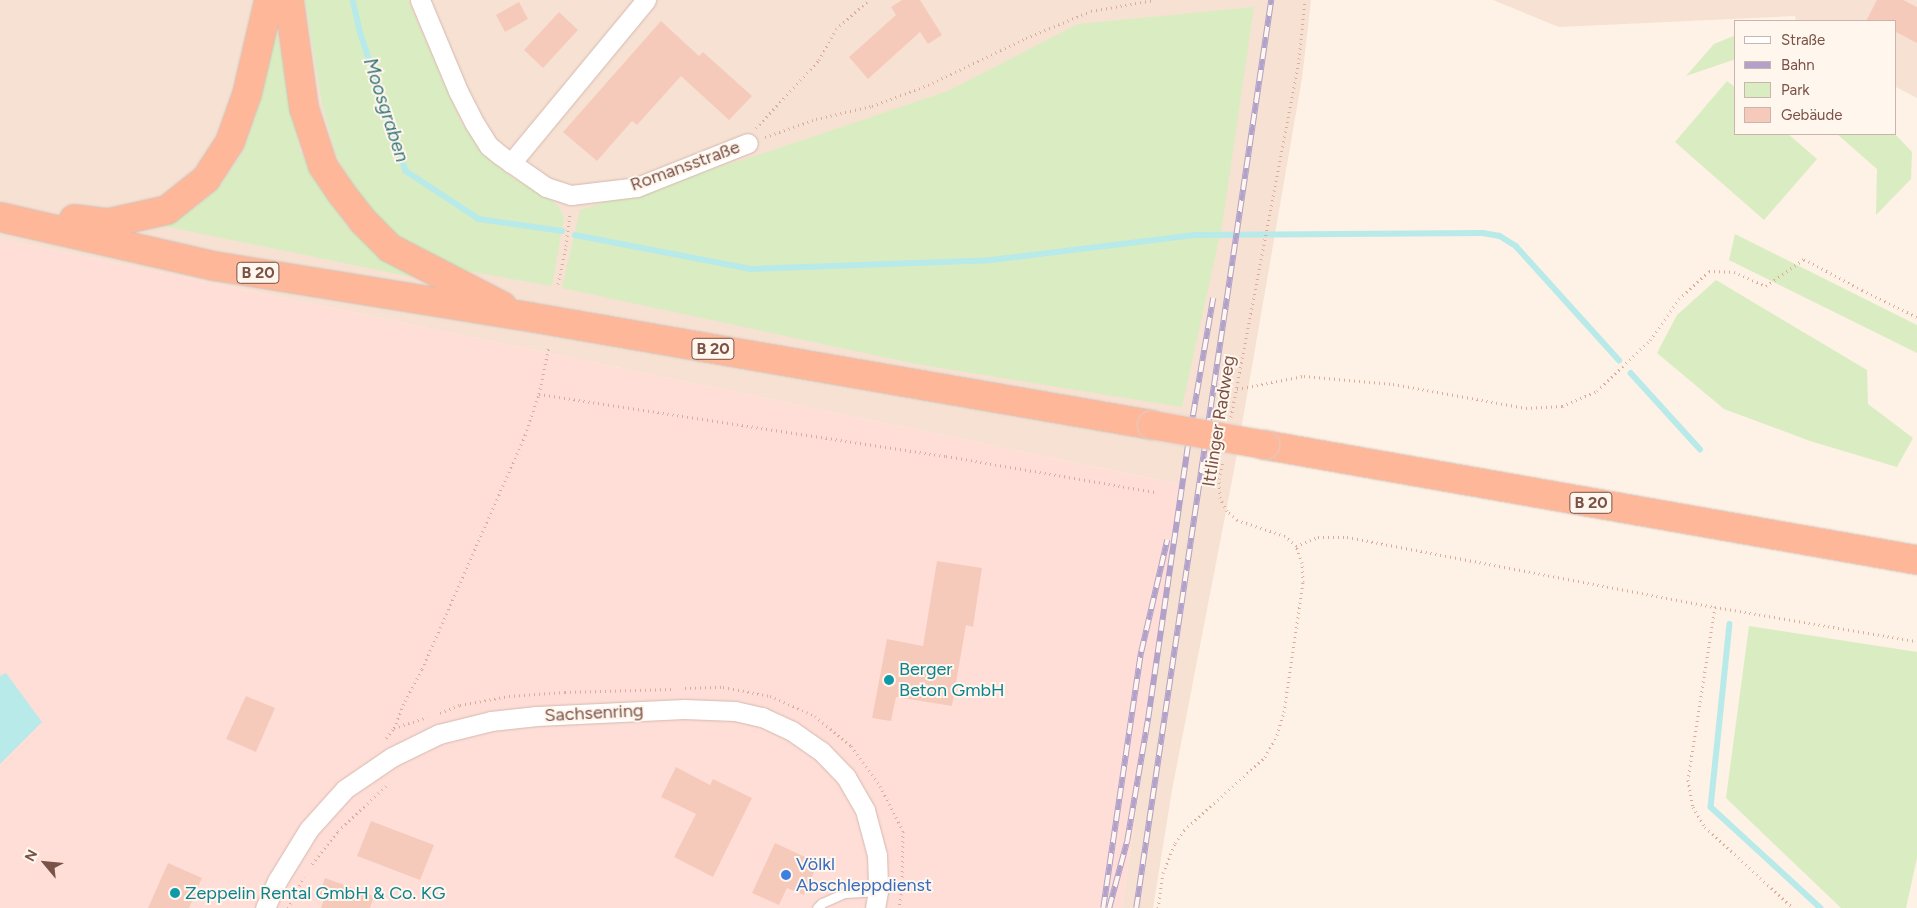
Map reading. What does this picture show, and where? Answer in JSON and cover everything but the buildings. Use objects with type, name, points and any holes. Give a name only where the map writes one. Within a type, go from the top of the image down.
[{"type":"highway","points":[[0,204],[72,219],[110,223],[167,210],[206,179],[230,142],[247,94],[269,0]]},
{"type":"highway","points":[[290,0],[304,108],[323,166],[342,194],[362,220],[390,248],[469,287],[518,315]]},
{"type":"highway","name":"B 20","points":[[0,217],[214,266],[518,315],[1917,560]]},
{"type":"street","name":"Romansstraße","points":[[420,0],[458,91],[489,146],[546,187],[571,195],[637,187],[743,144]]},
{"type":"street","points":[[511,163],[646,0]]},
{"type":"street","name":"Sachsenring","points":[[266,908],[277,881],[309,829],[346,789],[392,757],[439,734],[492,721],[537,716],[684,709],[735,711],[762,717],[792,731],[821,751],[846,777],[865,810],[877,855],[876,899]]},
{"type":"lane","points":[[817,908],[822,903],[844,894],[876,899]]},
{"type":"path","points":[[743,144],[819,60],[836,29],[869,0]]},
{"type":"path","points":[[743,144],[816,119],[872,106],[928,85],[1026,38],[1091,11],[1154,0]]},
{"type":"path","name":"Ittlinger Radweg","points":[[1230,423],[1265,228],[1299,59],[1305,0]]},
{"type":"path","points":[[558,284],[566,246],[571,195]]},
{"type":"path","points":[[1237,389],[1304,376],[1392,384],[1526,408],[1562,406],[1597,391],[1650,340],[1679,299],[1709,271],[1734,272],[1766,286],[1804,259],[1917,317]]},
{"type":"path","points":[[381,744],[394,728],[525,435],[539,394],[549,346]]},
{"type":"path","points":[[539,394],[946,456],[1155,492]]},
{"type":"path","name":"Ittlinger Radweg","points":[[1225,451],[1220,479],[1220,498],[1227,510],[1237,520],[1285,536],[1296,546]]},
{"type":"path","points":[[1158,908],[1163,873],[1175,843],[1184,830],[1265,756],[1277,735],[1284,712],[1303,582],[1302,563],[1296,546],[1318,537],[1347,537],[1715,607],[1917,642]]},
{"type":"path","points":[[1715,607],[1688,780],[1693,807],[1705,827],[1793,908]]},
{"type":"path","points":[[394,728],[460,705],[508,696],[565,692],[724,687],[770,696],[815,716],[850,746],[880,786],[903,831],[902,889],[899,908]]},
{"type":"path","points":[[309,867],[338,831],[390,782]]},
{"type":"path","points":[[288,908],[305,875]]},
{"type":"shaded area","points":[[0,0],[1311,0],[1302,78],[1234,470],[1172,790],[1153,908],[1122,908],[1183,485],[0,239]]},
{"type":"shaded area","points":[[1493,0],[1917,0],[1917,98],[1897,88],[1897,20],[1796,20],[1795,16],[1559,27]]},
{"type":"shaded area","points":[[0,239],[1183,485],[1122,908],[0,908]]},
{"type":"green space","points":[[305,0],[408,0],[462,124],[486,155],[512,178],[547,196],[559,207],[564,218],[552,286],[456,269],[420,255],[383,226],[358,195],[336,155],[322,104]]},
{"type":"green space","points":[[1254,7],[1222,226],[1182,407],[916,364],[562,288],[580,210],[761,154],[948,91],[1078,24]]},
{"type":"green space","points":[[275,22],[300,150],[320,187],[350,230],[393,263],[422,279],[154,224],[194,209],[220,186],[243,152],[261,99]]},
{"type":"green space","points":[[1734,36],[1734,60],[1686,76],[1714,44]]},
{"type":"green space","points":[[1727,81],[1734,86],[1734,135],[1789,135],[1817,159],[1764,220],[1675,142]]},
{"type":"green space","points":[[1838,135],[1896,135],[1912,152],[1911,179],[1876,215],[1877,169]]},
{"type":"green space","points":[[1735,234],[1917,325],[1917,353],[1729,260]]},
{"type":"green space","points":[[1716,280],[1867,370],[1868,404],[1913,438],[1897,467],[1810,441],[1724,409],[1657,353],[1677,315]]},
{"type":"green space","points":[[1749,626],[1917,652],[1917,858],[1906,908],[1841,908],[1726,798]]},
{"type":"water","points":[[6,673],[42,722],[0,764],[0,676]]},
{"type":"waterway","name":"Moosgraben","points":[[353,0],[360,31],[406,171],[479,219],[562,231]]},
{"type":"waterway","points":[[575,235],[751,269],[991,260],[1194,235],[1483,233],[1500,236],[1516,246],[1619,360]]},
{"type":"waterway","points":[[1631,373],[1700,449]]},
{"type":"waterway","points":[[1730,624],[1711,807],[1821,908]]},
{"type":"railway","points":[[1136,908],[1271,0]]},
{"type":"railway","points":[[1109,908],[1127,841],[1148,718],[1189,437],[1213,298]]},
{"type":"railway","points":[[1103,908],[1141,652],[1167,540]]},
{"type":"place","name":"Berger Beton GmbH","points":[[889,680]]},
{"type":"place","name":"Völkl Abschleppdienst","points":[[786,875]]},
{"type":"place","name":"Zeppelin Rental GmbH & Co. KG","points":[[175,893]]}]
